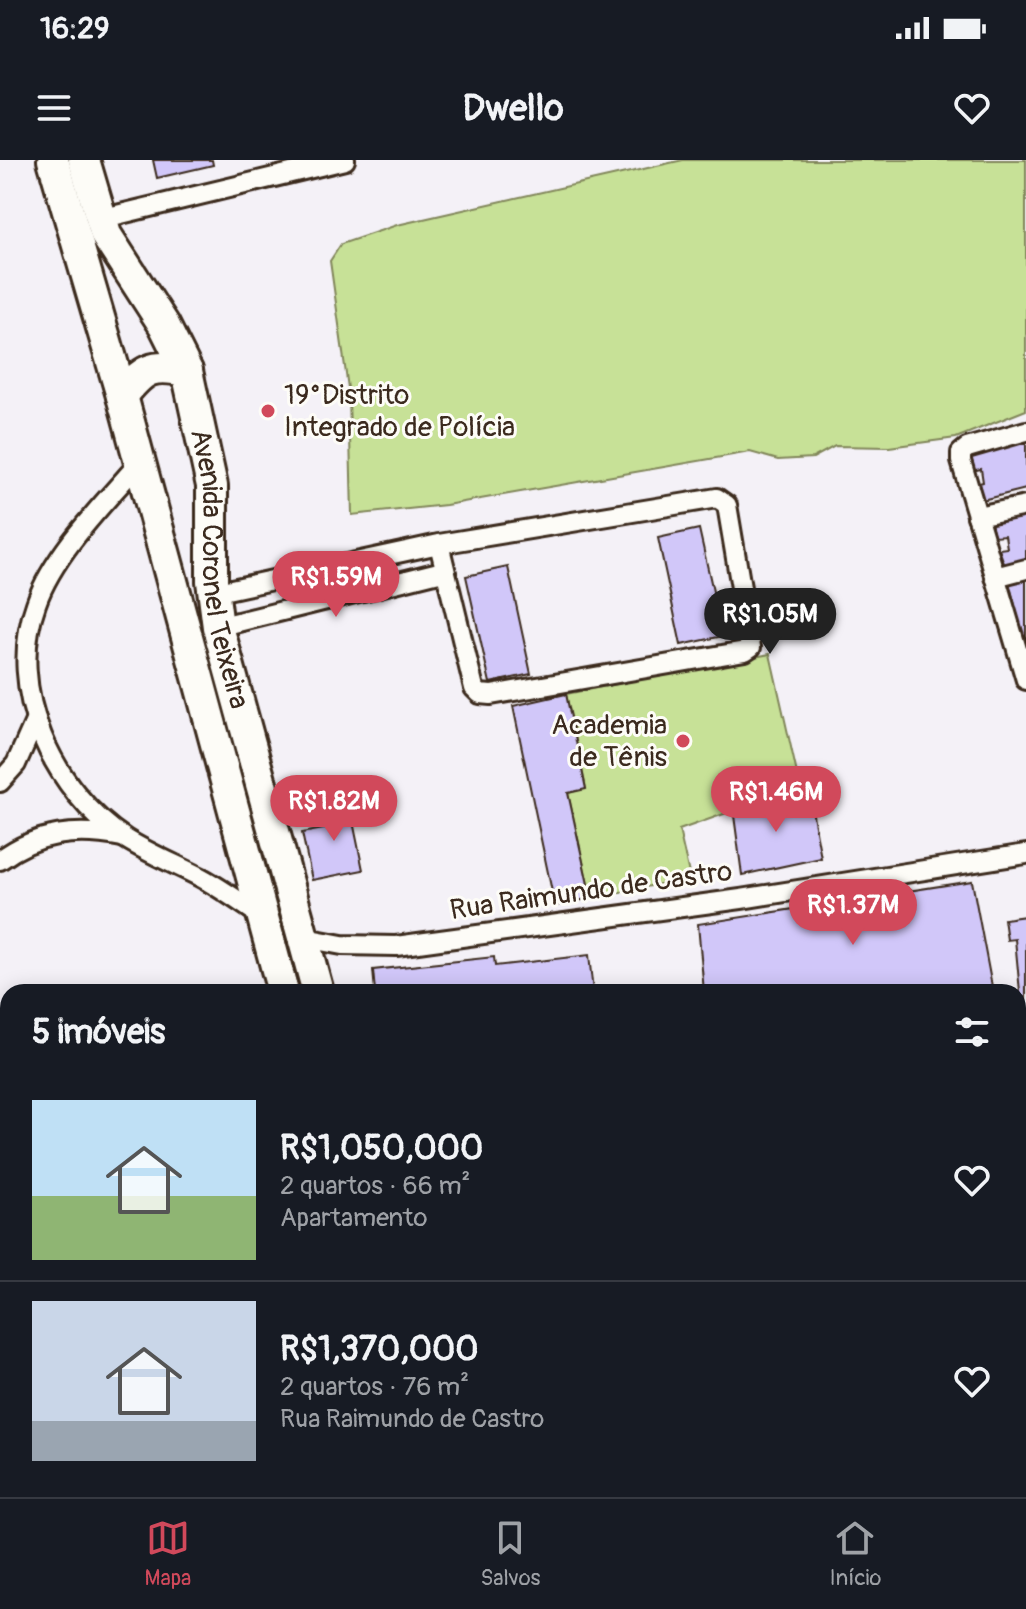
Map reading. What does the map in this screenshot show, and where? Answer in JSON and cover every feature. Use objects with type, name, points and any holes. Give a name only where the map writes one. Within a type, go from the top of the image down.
[{"type":"highway","name":"Avenida Coronel Teixeira","points":[[53,160],[122,396],[281,984]]},
{"type":"highway","name":"Avenida Coronel Teixeira","points":[[84,160],[100,219],[115,249],[164,325],[187,371],[212,486],[213,593],[218,627],[316,984]]},
{"type":"highway","points":[[122,396],[145,370],[167,367],[187,371]]},
{"type":"street","points":[[100,219],[344,160]]},
{"type":"street","points":[[1026,431],[961,453],[1026,680]]},
{"type":"street","points":[[140,462],[99,509],[50,575],[36,604],[29,633],[28,661],[36,719],[56,765],[75,792],[124,838],[205,879],[265,919]]},
{"type":"street","points":[[213,593],[439,544],[723,500],[730,520],[751,647],[566,682],[480,694],[474,688],[443,571],[439,544]]},
{"type":"street","points":[[977,516],[1026,506]]},
{"type":"street","points":[[995,577],[1026,569]]},
{"type":"street","points":[[218,627],[443,571]]},
{"type":"street","points":[[0,782],[16,764],[36,719]]},
{"type":"street","points":[[0,860],[40,837],[54,834],[77,831],[124,838]]},
{"type":"street","name":"Rua Raimundo de Castro","points":[[305,938],[342,945],[396,946],[741,899],[1026,854]]},
{"type":"green space","points":[[683,160],[1026,160],[1026,410],[956,438],[889,447],[835,446],[813,458],[778,460],[750,452],[446,505],[352,515],[349,395],[330,261],[341,244],[397,225]]},
{"type":"green space","name":"Academia de Tênis","points":[[770,654],[800,787],[679,830],[690,878],[591,898],[568,793],[586,788],[566,694]]},
{"type":"building","points":[[153,160],[212,160],[213,165],[157,178]]},
{"type":"building","points":[[1026,441],[1026,489],[982,500],[976,484],[983,482],[981,469],[971,471],[967,453]]},
{"type":"building","points":[[1026,511],[1026,560],[1005,566],[999,549],[1007,548],[1005,535],[994,536],[990,519]]},
{"type":"building","points":[[699,529],[723,636],[681,645],[658,538]]},
{"type":"building","points":[[508,567],[531,674],[490,683],[466,576]]},
{"type":"building","points":[[1025,577],[1026,580],[1026,648],[1009,582]]},
{"type":"building","points":[[566,694],[586,789],[568,793],[591,898],[555,906],[513,706]]},
{"type":"building","points":[[809,793],[821,858],[742,875],[733,808]]},
{"type":"building","points":[[348,797],[363,870],[312,880],[302,833],[329,828],[324,802]]},
{"type":"building","points":[[972,881],[991,984],[703,984],[698,924]]},
{"type":"building","points":[[1026,916],[1026,984],[1019,984],[1015,939],[1007,940],[1004,919]]},
{"type":"building","points":[[589,955],[592,984],[374,984],[373,970],[494,957],[495,966]]},
{"type":"place","name":"19°Distrito Integrado de Polícia","points":[[268,411]]},
{"type":"place","name":"Academia de Tênis","points":[[683,741]]}]
